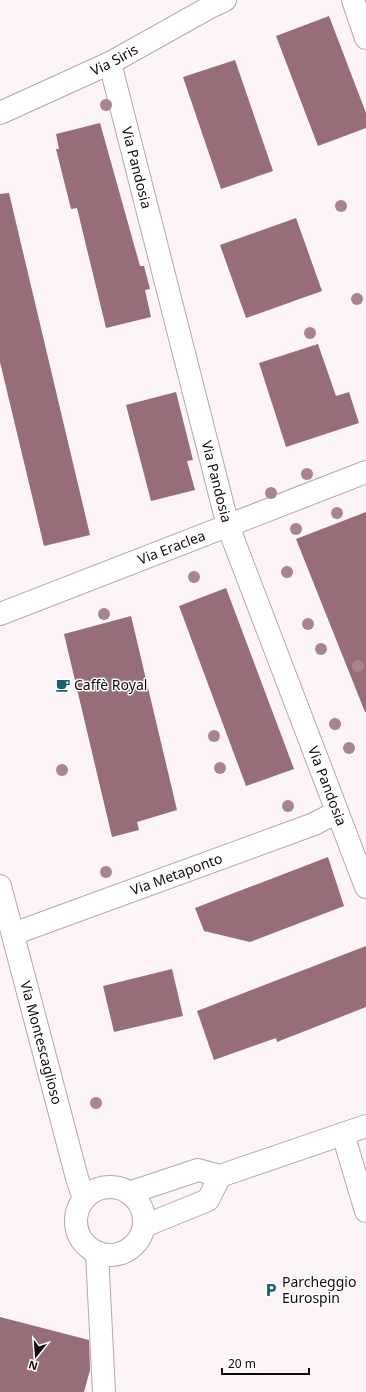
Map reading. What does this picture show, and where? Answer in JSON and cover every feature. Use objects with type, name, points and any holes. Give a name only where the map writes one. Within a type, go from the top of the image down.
[{"type":"street","name":"Via Siris","points":[[0,113],[110,63],[225,0]]},
{"type":"street","points":[[353,0],[366,38]]},
{"type":"street","name":"Via Pandosia","points":[[110,63],[228,526],[366,887]]},
{"type":"street","name":"Via Eraclea","points":[[0,614],[366,472]]},
{"type":"street","name":"Via Metaponto","points":[[13,934],[314,824],[337,812]]},
{"type":"street","name":"Via Montescaglioso","points":[[0,886],[77,1178],[84,1199]]},
{"type":"street","points":[[129,1193],[198,1170],[220,1176],[366,1126]]},
{"type":"street","points":[[343,1134],[366,1211]]},
{"type":"street","points":[[144,1226],[208,1200],[220,1176]]},
{"type":"street","points":[[108,1187],[123,1189],[129,1193],[135,1198],[143,1211],[144,1226],[138,1240],[127,1250],[113,1255],[98,1253],[85,1244],[77,1231],[76,1216],[82,1202],[93,1192],[108,1187]]},
{"type":"street","points":[[98,1253],[104,1392]]},
{"type":"building","points":[[329,16],[366,113],[366,128],[318,146],[276,36]]},
{"type":"building","points":[[235,60],[273,171],[221,189],[183,77]]},
{"type":"building","points":[[100,123],[140,266],[144,266],[150,289],[145,290],[151,317],[106,328],[77,208],[71,209],[56,149],[59,149],[56,134]]},
{"type":"building","points":[[9,193],[90,535],[44,546],[0,362],[0,194]]},
{"type":"building","points":[[296,218],[322,291],[246,318],[220,245]]},
{"type":"building","points":[[318,344],[336,396],[349,392],[359,423],[286,447],[259,363]]},
{"type":"building","points":[[176,392],[193,460],[187,461],[195,490],[151,501],[126,405]]},
{"type":"building","points":[[366,512],[366,712],[365,712],[296,539]]},
{"type":"building","points":[[226,588],[294,769],[246,786],[179,606]]},
{"type":"building","points":[[131,616],[177,810],[137,822],[139,830],[112,837],[64,634]]},
{"type":"building","points":[[328,857],[344,906],[250,942],[204,931],[195,908]]},
{"type":"building","points":[[366,946],[366,1007],[277,1042],[276,1038],[214,1060],[197,1011]]},
{"type":"building","points":[[172,969],[183,1016],[114,1032],[103,986]]},
{"type":"building","points":[[0,1317],[89,1340],[90,1370],[84,1392],[0,1392]]},
{"type":"place","name":"Caffè Royal","points":[[63,685]]},
{"type":"place","name":"Parcheggio Eurospin","points":[[271,1290]]}]
